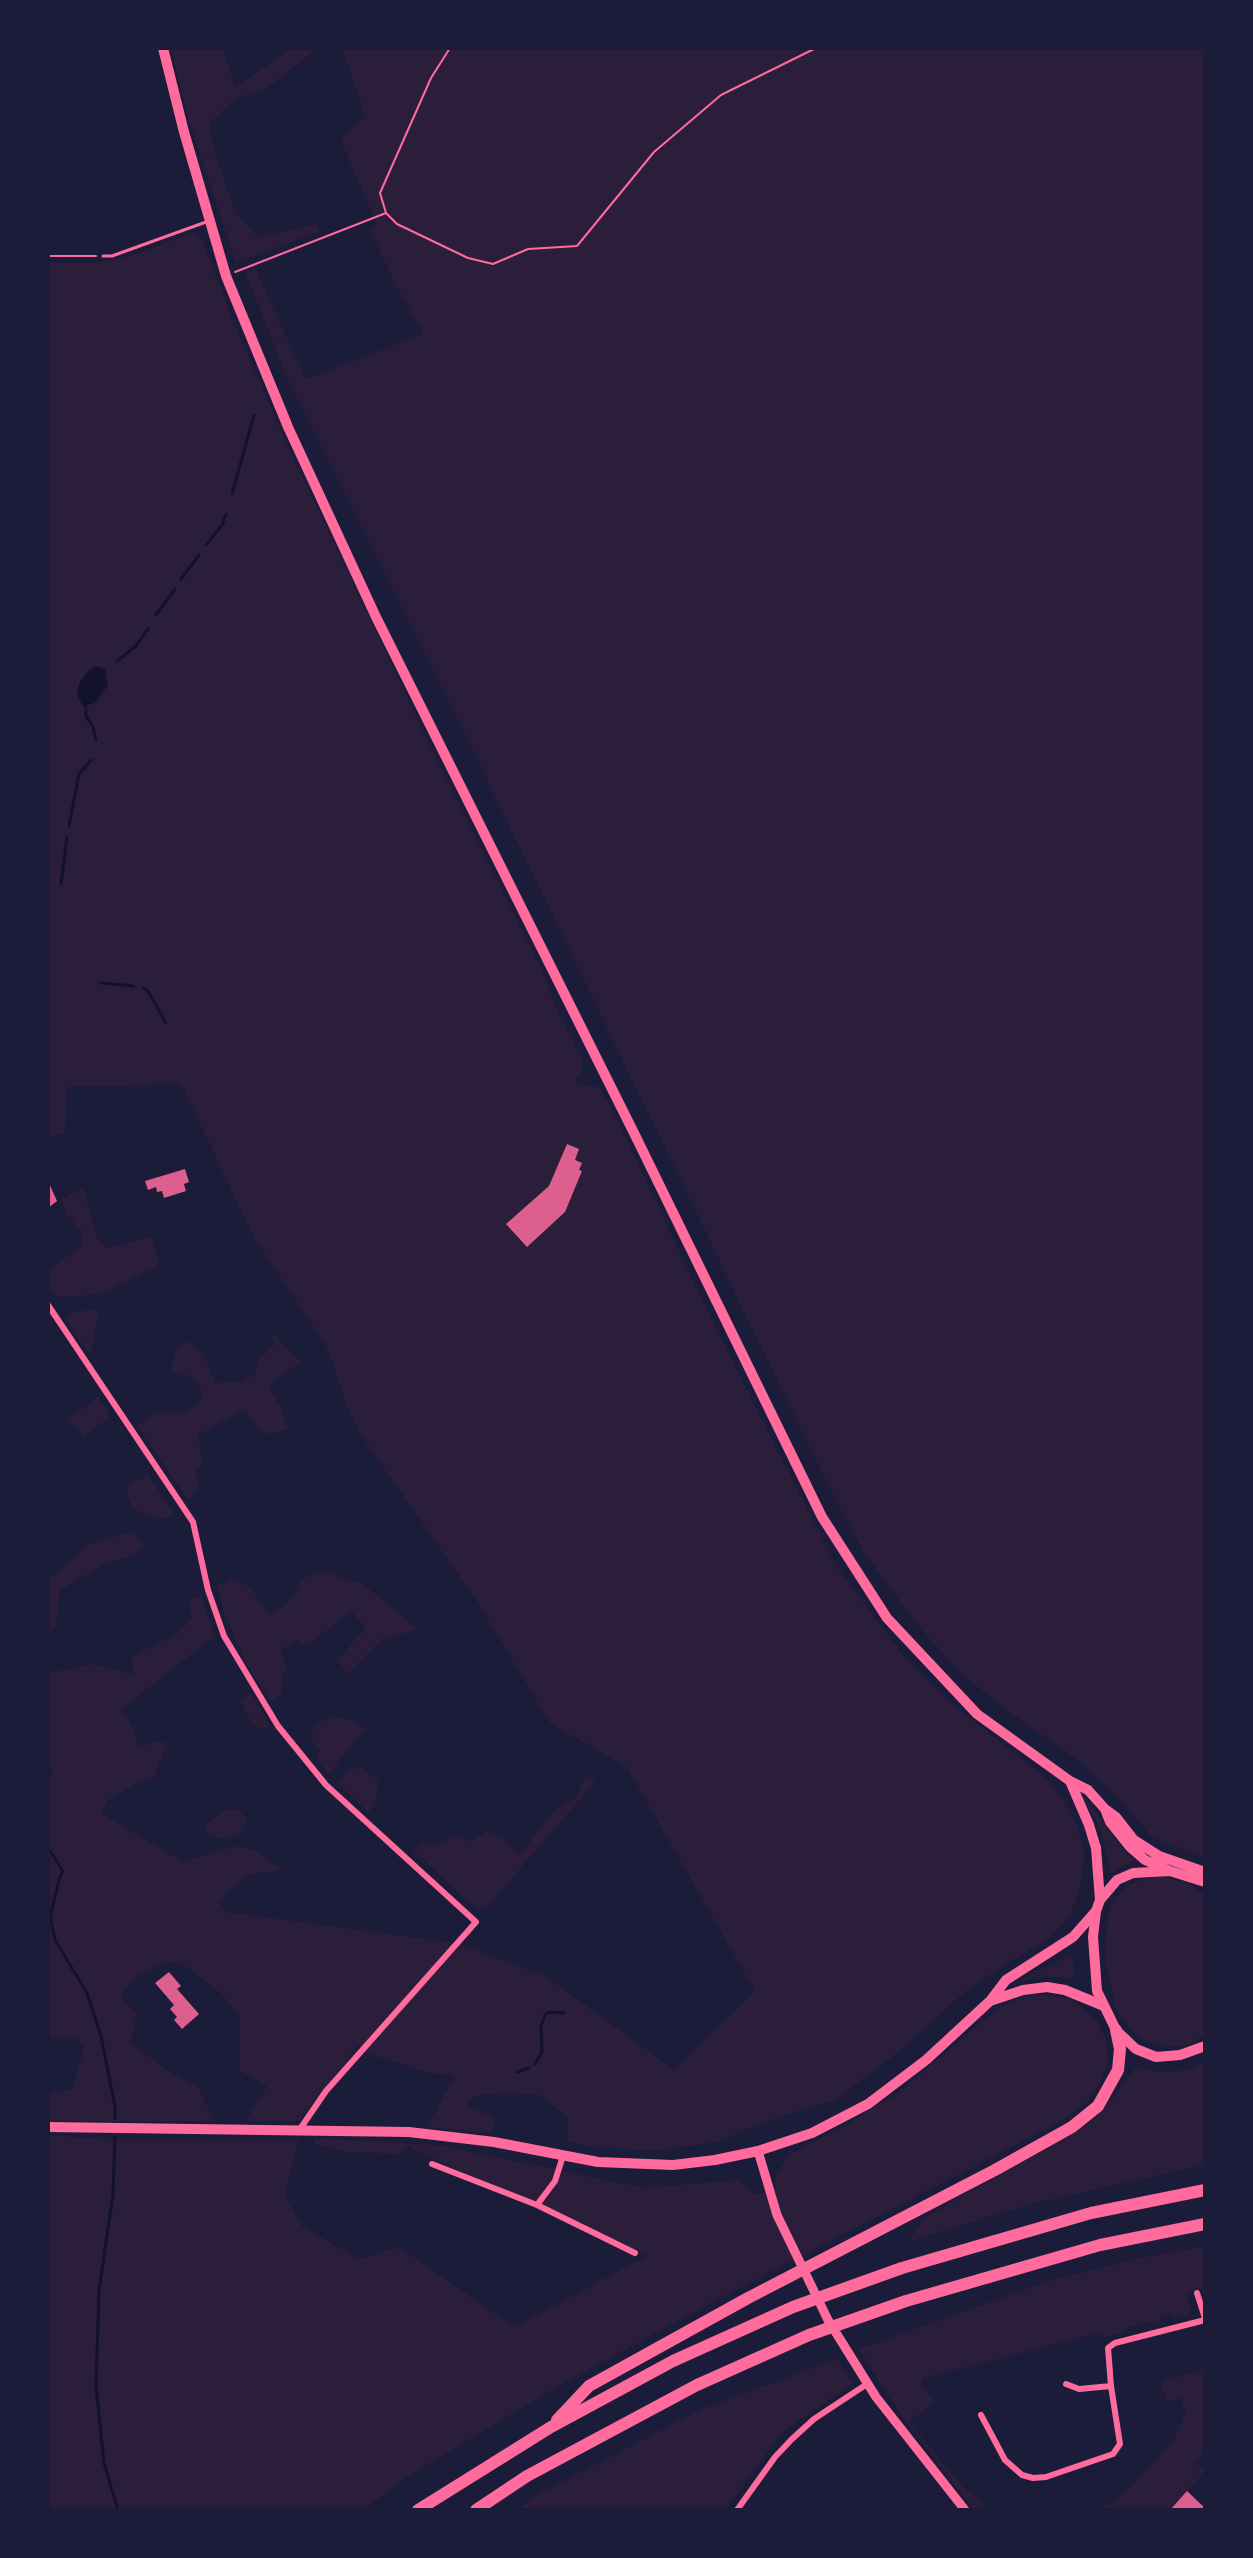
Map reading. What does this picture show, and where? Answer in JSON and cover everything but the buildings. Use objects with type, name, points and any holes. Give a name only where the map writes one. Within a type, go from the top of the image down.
[{"type":"highway","points":[[551,2427],[589,2385],[748,2298],[995,2170],[1071,2127],[1098,2106],[1118,2070],[1120,2049],[1116,2030]]},
{"type":"highway","points":[[418,2510],[551,2427],[673,2361],[793,2307],[902,2268],[1091,2213],[1205,2190]]},
{"type":"highway","points":[[476,2510],[527,2476],[697,2385],[809,2335],[906,2301],[1100,2245],[1205,2224]]},
{"type":"main road","points":[[163,48],[226,276],[288,427],[376,617],[634,1133],[822,1517],[887,1618],[977,1714],[1070,1781],[1088,1790],[1105,1809],[1116,1817],[1134,1840],[1159,1856],[1205,1872]]},
{"type":"main road","points":[[1070,1781],[1096,1848],[1100,1900]]},
{"type":"main road","points":[[1105,1809],[1110,1822],[1130,1847],[1145,1860],[1205,1882]]},
{"type":"main road","points":[[1170,1871],[1134,1873],[1117,1880],[1100,1900],[1096,1911],[1093,1937],[1097,1990],[1116,2030],[1136,2049],[1156,2057],[1180,2055],[1205,2046]]},
{"type":"main road","points":[[1187,1877],[1205,1891]]},
{"type":"main road","points":[[48,2127],[300,2129],[438,2134],[494,2142],[563,2157],[638,2165],[716,2160],[758,2151],[812,2133],[868,2104],[926,2060],[990,2001],[1006,1980],[1073,1937],[1096,1911]]},
{"type":"main road","points":[[990,2001],[1023,1990],[1047,1987],[1065,1990],[1104,2006]]},
{"type":"main road","points":[[758,2151],[780,2220],[812,2289],[856,2368],[965,2510]]},
{"type":"street","points":[[48,1305],[193,1522],[207,1585],[224,1636],[278,1726],[326,1785],[476,1922],[326,2091],[300,2129]]},
{"type":"street","points":[[537,2205],[555,2181],[563,2157]]},
{"type":"street","points":[[432,2164],[537,2205],[635,2253]]},
{"type":"street","points":[[981,2415],[1005,2460],[1013,2469],[1034,2478],[1046,2477],[1117,2451],[1120,2444],[1107,2353],[1111,2345],[1205,2319],[1197,2293]]},
{"type":"street","points":[[737,2510],[792,2439],[814,2420],[867,2384]]},
{"type":"street","points":[[1066,2384],[1079,2389],[1111,2386]]},
{"type":"lane","points":[[103,256],[112,256],[209,221]]},
{"type":"path","points":[[450,48],[430,78],[380,193],[386,213],[397,224],[468,258],[493,264],[528,249],[577,246],[654,152],[721,95],[816,48]]},
{"type":"path","points":[[226,276],[386,213]]},
{"type":"path","points":[[48,256],[103,256]]},
{"type":"shaded area","points":[[171,48],[223,48],[235,87],[292,48],[318,48],[266,89],[236,98],[209,124],[213,148],[236,213],[258,237],[317,224],[320,231],[236,263],[188,118]]},
{"type":"shaded area","points":[[342,48],[1205,48],[1205,1859],[1151,1836],[1119,1799],[1078,1760],[1009,1712],[962,1674],[920,1628],[863,1551],[823,1475],[482,769],[290,385],[245,272],[255,269],[306,379],[424,334],[396,286],[369,228],[377,224],[341,141],[365,115]]},
{"type":"shaded area","points":[[195,232],[202,238],[233,321],[285,439],[425,735],[542,970],[555,1004],[584,1062],[581,1074],[575,1078],[578,1086],[599,1087],[615,1115],[716,1329],[837,1567],[904,1657],[956,1707],[1043,1775],[1064,1802],[1077,1827],[1085,1851],[1081,1882],[1071,1914],[1050,1938],[964,1993],[896,2054],[835,2100],[770,2120],[716,2142],[654,2151],[591,2147],[567,2141],[568,2118],[538,2094],[503,2093],[474,2096],[467,2106],[495,2118],[491,2133],[427,2127],[455,2076],[425,2072],[367,2053],[358,2045],[299,2121],[246,2121],[267,2086],[240,2071],[240,2015],[220,1992],[181,1963],[167,1962],[137,1975],[120,1997],[137,2013],[130,2043],[170,2072],[199,2088],[214,2121],[49,2121],[48,2093],[72,2090],[84,2048],[77,2037],[48,2037],[48,1673],[94,1664],[133,1675],[132,1656],[178,1633],[192,1619],[189,1599],[201,1596],[215,1636],[122,1709],[135,1733],[137,1748],[155,1741],[167,1743],[153,1780],[140,1781],[108,1800],[101,1813],[182,1861],[238,1846],[257,1851],[283,1871],[248,1874],[219,1901],[225,1912],[448,1942],[467,1947],[547,1977],[674,2070],[755,1991],[627,1767],[550,1723],[475,1598],[363,1438],[348,1409],[328,1349],[255,1239],[181,1084],[67,1087],[65,1134],[48,1136],[48,262],[93,263],[129,256]]},
{"type":"shaded area","points":[[96,666],[105,669],[108,685],[95,703],[83,706],[77,696],[79,684],[88,671]]},
{"type":"shaded area","points":[[83,1188],[97,1238],[108,1248],[151,1237],[159,1264],[101,1293],[73,1297],[57,1296],[48,1290],[48,1270],[82,1246],[82,1232],[66,1213],[62,1199]]},
{"type":"shaded area","points":[[94,1309],[99,1312],[91,1352],[88,1352],[66,1319],[70,1313]]},
{"type":"shaded area","points":[[269,1330],[301,1362],[279,1377],[269,1388],[282,1410],[288,1430],[264,1434],[248,1414],[241,1411],[198,1436],[203,1463],[196,1471],[199,1488],[188,1500],[137,1426],[156,1413],[183,1413],[201,1402],[201,1390],[193,1377],[171,1370],[177,1348],[186,1341],[204,1354],[215,1383],[239,1382],[255,1374],[259,1359],[274,1345]]},
{"type":"shaded area","points":[[98,1397],[109,1412],[108,1419],[84,1436],[68,1419]]},
{"type":"shaded area","points":[[148,1475],[173,1513],[165,1518],[145,1516],[134,1509],[127,1496],[128,1485]]},
{"type":"shaded area","points":[[132,1532],[144,1546],[134,1556],[108,1562],[60,1590],[56,1626],[48,1635],[48,1574],[55,1575],[87,1545]]},
{"type":"shaded area","points":[[318,1570],[363,1584],[419,1630],[383,1638],[348,1674],[337,1660],[366,1628],[351,1611],[307,1646],[297,1640],[280,1650],[287,1666],[282,1678],[281,1695],[270,1701],[246,1663],[224,1613],[217,1587],[231,1579],[249,1586],[270,1615],[287,1604],[302,1579]]},
{"type":"shaded area","points":[[251,1693],[270,1725],[262,1730],[251,1722],[240,1701]]},
{"type":"shaded area","points":[[331,1715],[355,1721],[366,1729],[328,1774],[316,1758],[320,1750],[310,1739],[314,1726]]},
{"type":"shaded area","points":[[361,1767],[378,1780],[376,1798],[369,1813],[339,1784],[347,1770]]},
{"type":"shaded area","points":[[585,1776],[596,1781],[486,1908],[477,1910],[413,1850],[421,1842],[435,1845],[459,1834],[470,1842],[487,1831],[504,1839],[519,1856],[557,1807],[575,1798]]},
{"type":"shaded area","points":[[1085,1797],[1125,1852],[1135,1860],[1110,1874],[1105,1845],[1098,1824],[1083,1799]]},
{"type":"shaded area","points":[[228,1809],[240,1810],[247,1821],[239,1836],[217,1838],[206,1833],[206,1824]]},
{"type":"shaded area","points":[[1158,1876],[1187,1882],[1205,1895],[1205,2035],[1190,2044],[1175,2047],[1152,2043],[1136,2035],[1124,2021],[1115,2006],[1105,1959],[1108,1913],[1116,1897],[1127,1886],[1142,1879]]},
{"type":"shaded area","points":[[1072,1955],[1075,1979],[1048,1976],[1030,1979],[1013,1986],[1033,1973]]},
{"type":"shaded area","points":[[1034,1994],[1068,1998],[1086,2010],[1098,2023],[1106,2040],[1108,2061],[1101,2081],[1088,2102],[1058,2123],[709,2304],[553,2389],[407,2477],[363,2510],[48,2510],[48,2135],[114,2140],[299,2140],[285,2196],[302,2226],[358,2259],[399,2247],[514,2327],[649,2255],[407,2145],[401,2154],[348,2152],[315,2145],[314,2138],[438,2145],[644,2188],[739,2180],[754,2195],[776,2188],[775,2178],[787,2156],[842,2127],[896,2094],[999,2008],[1016,1999]]},
{"type":"shaded area","points":[[1205,2062],[1205,2165],[1031,2204],[910,2241],[925,2217],[1085,2127],[1112,2099],[1135,2068],[1163,2072],[1188,2070]]},
{"type":"shaded area","points":[[1205,2246],[1205,2287],[1186,2293],[1191,2309],[1188,2315],[1174,2318],[1172,2313],[1160,2317],[1161,2322],[1154,2324],[1148,2321],[1129,2327],[1121,2333],[1104,2337],[1100,2333],[922,2378],[921,2384],[934,2402],[909,2422],[960,2484],[990,2510],[974,2510],[905,2421],[859,2349],[1049,2281],[1145,2257]]},
{"type":"shaded area","points":[[837,2359],[853,2384],[782,2432],[725,2510],[516,2510],[542,2492],[702,2409]]},
{"type":"shaded area","points":[[1205,2369],[1205,2453],[1195,2462],[1205,2471],[1170,2510],[1096,2510],[1111,2504],[1131,2487],[1173,2441],[1186,2413],[1180,2397],[1171,2402],[1167,2400],[1161,2387],[1162,2382]]},
{"type":"waterway","points":[[232,494],[254,415]]},
{"type":"waterway","points":[[206,545],[222,525],[226,514]]},
{"type":"waterway","points":[[181,579],[199,555]]},
{"type":"waterway","points":[[156,615],[175,589]]},
{"type":"waterway","points":[[117,661],[136,646],[148,629]]},
{"type":"waterway","points":[[86,706],[86,716],[93,727],[96,740]]},
{"type":"waterway","points":[[69,826],[79,774],[91,760]]},
{"type":"waterway","points":[[61,884],[67,837]]},
{"type":"waterway","points":[[101,983],[134,986]]},
{"type":"waterway","points":[[143,988],[148,991],[166,1023]]},
{"type":"waterway","points":[[48,1768],[50,1770],[48,1775]]},
{"type":"waterway","points":[[48,1806],[48,1812]]},
{"type":"waterway","points":[[48,1848],[63,1871],[50,1917],[55,1940],[87,1993],[101,2036],[115,2107],[115,2118]]},
{"type":"waterway","points":[[535,2064],[542,2052],[541,2026],[545,2015],[549,2012],[564,2013]]},
{"type":"waterway","points":[[517,2072],[529,2068]]},
{"type":"waterway","points":[[115,2138],[113,2195],[99,2290],[96,2386],[104,2463],[118,2510]]}]
